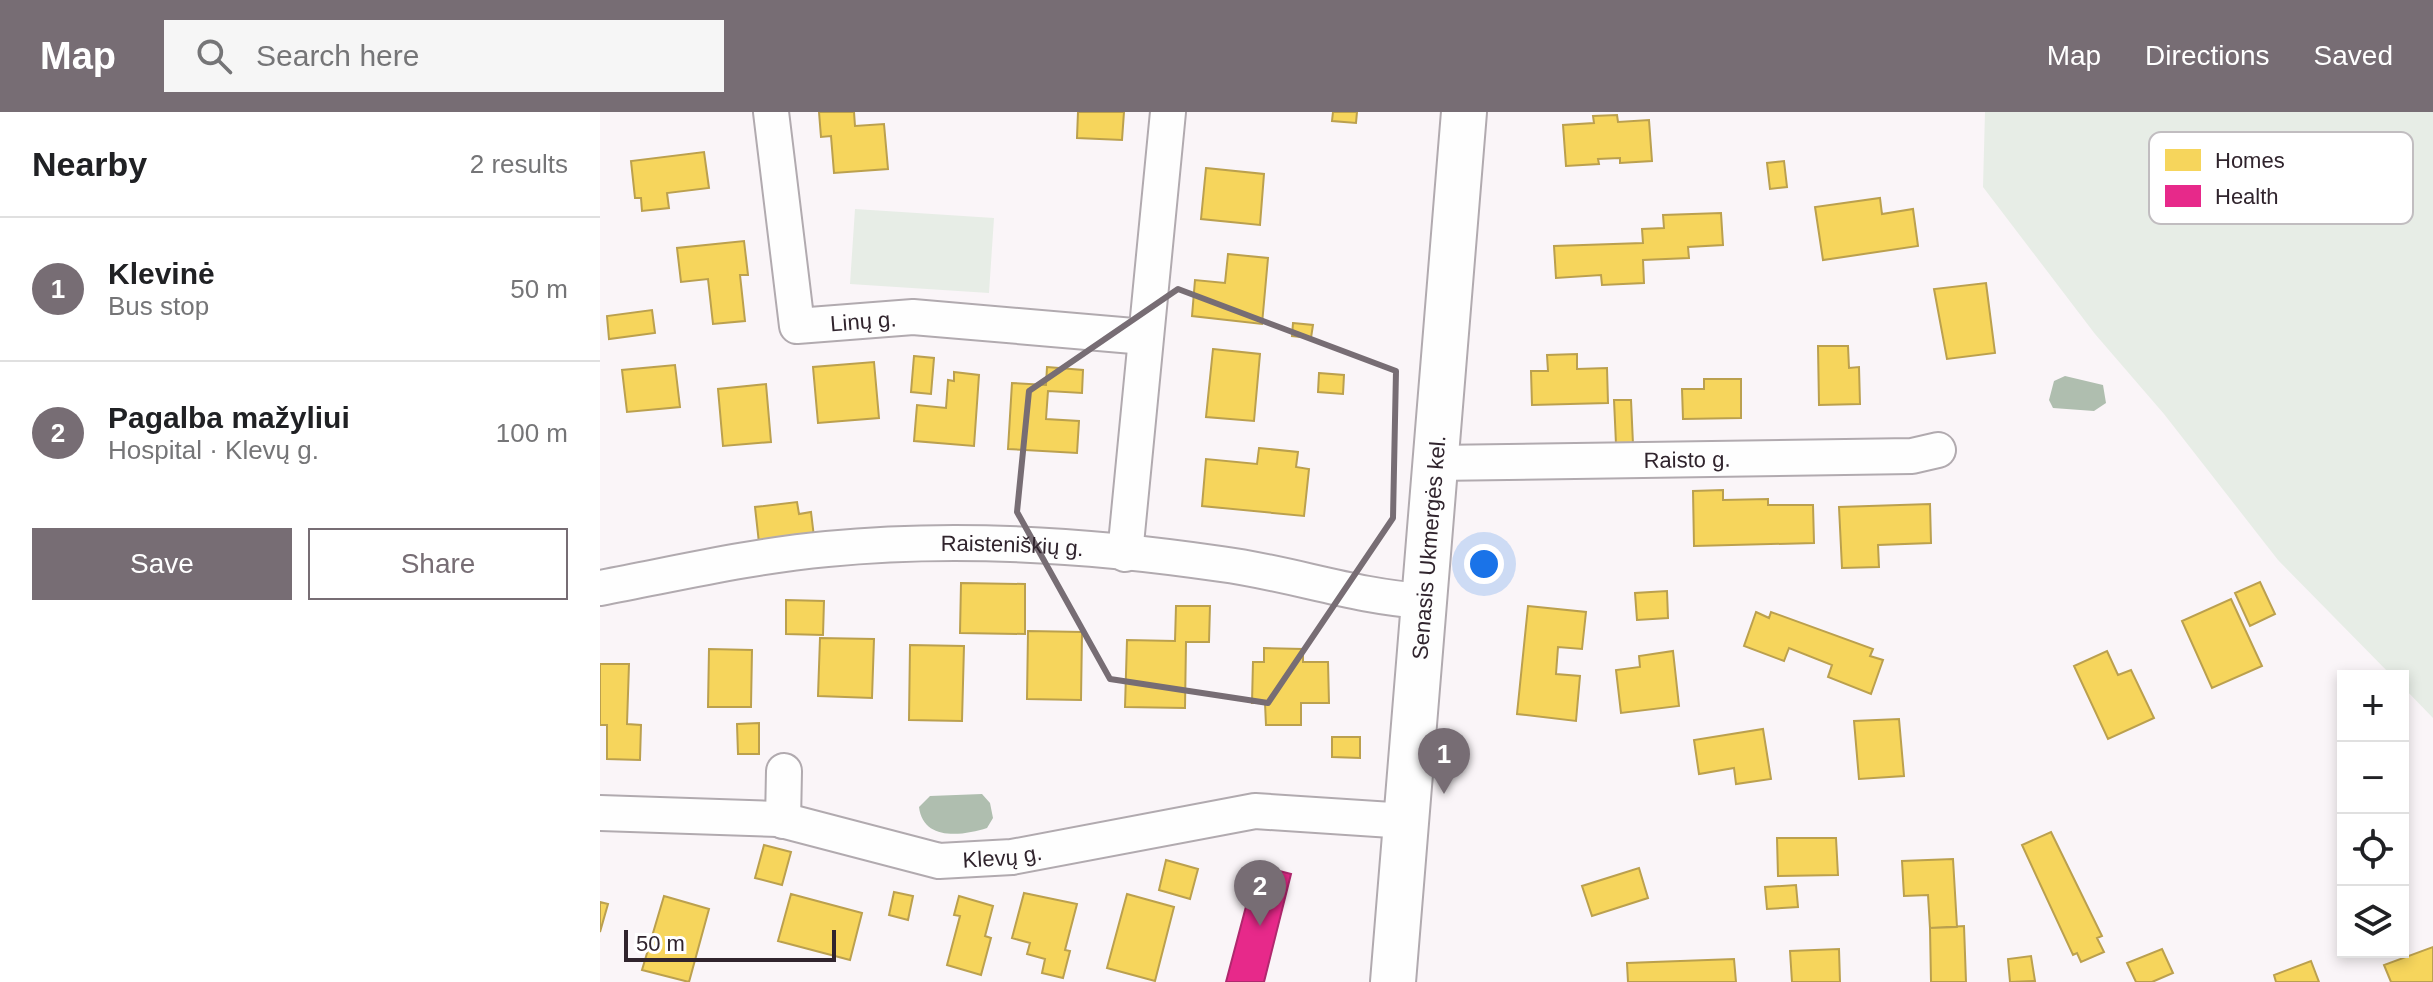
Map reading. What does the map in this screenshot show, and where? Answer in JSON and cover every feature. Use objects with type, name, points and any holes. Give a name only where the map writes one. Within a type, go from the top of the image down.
[{"type":"main road","name":"Senasis Ukmergės kel.","points":[[1393,982],[1464,112]]},
{"type":"street","name":"Linų g.","points":[[771,112],[797,326],[913,317],[1145,337]]},
{"type":"street","points":[[1125,554],[1168,112]]},
{"type":"street","name":"Raisto g.","points":[[1435,463],[1479,465],[1912,456],[1938,450]]},
{"type":"street","name":"Raisteniškių g.","points":[[600,588],[755,558],[883,545],[1001,544],[1221,564],[1359,593],[1424,601]]},
{"type":"street","points":[[783,821],[784,771]]},
{"type":"street","name":"Klevų g.","points":[[600,813],[783,821],[939,861],[1012,857],[1255,811],[1407,821]]},
{"type":"highlighted area","points":[[1178,289],[1396,371],[1393,518],[1268,703],[1110,679],[1017,512],[1029,391]]},
{"type":"shaded area","points":[[1985,112],[2433,112],[2433,718],[2409,693],[2409,670],[2386,670],[2278,560],[2164,414],[2095,334],[1983,187]]},
{"type":"shaded area","points":[[855,209],[994,218],[989,293],[850,284]]},
{"type":"shaded area","points":[[2065,376],[2103,385],[2106,403],[2094,411],[2053,408],[2049,400],[2054,381]]},
{"type":"shaded area","points":[[982,794],[990,803],[993,818],[987,828],[966,833],[945,833],[928,826],[922,818],[919,807],[930,796]]},
{"type":"building: Homes","points":[[819,112],[854,112],[855,126],[884,124],[888,169],[834,173],[831,136],[821,137]]},
{"type":"building: Homes","points":[[1078,112],[1124,112],[1122,140],[1077,138]]},
{"type":"building: Homes","points":[[1333,112],[1357,112],[1356,123],[1332,121]]},
{"type":"building: Homes","points":[[1617,115],[1618,122],[1649,120],[1652,161],[1620,163],[1620,158],[1598,159],[1599,164],[1566,166],[1563,125],[1594,123],[1593,116]]},
{"type":"building: Homes","points":[[704,152],[709,188],[667,193],[669,208],[642,211],[641,198],[635,198],[631,161]]},
{"type":"building: Homes","points":[[1784,161],[1787,187],[1770,189],[1767,163]]},
{"type":"building: Homes","points":[[1206,168],[1264,174],[1260,225],[1201,219]]},
{"type":"building: Homes","points":[[1880,198],[1882,214],[1913,209],[1918,246],[1823,260],[1815,207]]},
{"type":"building: Homes","points":[[1721,213],[1723,245],[1688,247],[1689,258],[1643,260],[1644,283],[1602,285],[1601,275],[1556,278],[1554,246],[1643,243],[1642,229],[1664,228],[1663,215]]},
{"type":"building: Homes","points":[[744,241],[748,275],[740,275],[745,321],[713,324],[708,279],[681,282],[677,248]]},
{"type":"building: Homes","points":[[1228,254],[1268,258],[1262,324],[1192,316],[1195,280],[1225,283]]},
{"type":"building: Homes","points":[[1986,283],[1995,353],[1947,359],[1934,289]]},
{"type":"building: Homes","points":[[652,310],[655,333],[609,339],[607,316]]},
{"type":"building: Homes","points":[[1293,323],[1313,325],[1311,338],[1292,336]]},
{"type":"building: Homes","points":[[1818,346],[1848,346],[1849,368],[1859,367],[1860,404],[1819,405]]},
{"type":"building: Homes","points":[[1213,349],[1260,354],[1254,421],[1206,417]]},
{"type":"building: Homes","points":[[1577,354],[1577,369],[1607,368],[1608,403],[1532,405],[1531,371],[1548,371],[1547,355]]},
{"type":"building: Homes","points":[[914,356],[934,358],[931,394],[911,392]]},
{"type":"building: Homes","points":[[874,362],[879,418],[818,423],[813,367]]},
{"type":"building: Homes","points":[[675,365],[680,407],[627,412],[622,370]]},
{"type":"building: Homes","points":[[1047,367],[1083,370],[1082,393],[1048,391],[1046,419],[1079,421],[1077,453],[1008,449],[1012,383],[1046,385]]},
{"type":"building: Homes","points":[[954,372],[979,375],[974,446],[914,441],[917,405],[946,408],[948,380],[954,381]]},
{"type":"building: Homes","points":[[1319,373],[1344,375],[1343,394],[1318,392]]},
{"type":"building: Homes","points":[[1704,379],[1741,379],[1741,418],[1683,419],[1682,389],[1704,389]]},
{"type":"building: Homes","points":[[766,384],[771,442],[723,446],[718,389]]},
{"type":"building: Homes","points":[[1614,400],[1631,400],[1633,444],[1616,444]]},
{"type":"building: Homes","points":[[1259,448],[1298,452],[1296,467],[1309,469],[1304,516],[1202,506],[1206,459],[1257,464]]},
{"type":"building: Homes","points":[[1723,490],[1723,500],[1768,499],[1768,505],[1813,505],[1814,543],[1694,546],[1693,491]]},
{"type":"building: Homes","points":[[797,502],[799,514],[811,512],[814,537],[759,543],[755,507]]},
{"type":"building: Homes","points":[[1930,504],[1931,543],[1878,545],[1879,567],[1842,568],[1839,507]]},
{"type":"building: Homes","points":[[2260,582],[2275,614],[2250,626],[2235,593]]},
{"type":"building: Homes","points":[[961,583],[1025,584],[1025,634],[960,633]]},
{"type":"building: Homes","points":[[1667,591],[1668,618],[1637,620],[1635,593]]},
{"type":"building: Homes","points":[[2231,599],[2262,666],[2212,688],[2182,621]]},
{"type":"building: Homes","points":[[786,600],[824,601],[823,635],[786,634]]},
{"type":"building: Homes","points":[[1176,606],[1210,606],[1209,642],[1186,642],[1185,708],[1125,707],[1127,640],[1175,641]]},
{"type":"building: Homes","points":[[1528,606],[1586,612],[1582,649],[1558,647],[1556,674],[1580,676],[1576,721],[1517,714]]},
{"type":"building: Homes","points":[[1756,612],[1769,618],[1771,612],[1873,649],[1870,656],[1883,660],[1871,694],[1828,677],[1832,665],[1789,648],[1784,661],[1744,646]]},
{"type":"building: Homes","points":[[1028,631],[1082,632],[1081,700],[1027,699]]},
{"type":"building: Homes","points":[[820,638],[874,639],[872,698],[818,696]]},
{"type":"building: Homes","points":[[910,645],[964,646],[962,721],[909,720]]},
{"type":"building: Homes","points":[[1264,648],[1303,649],[1303,662],[1328,662],[1329,703],[1301,703],[1301,725],[1266,725],[1265,703],[1252,703],[1253,662],[1264,662]]},
{"type":"building: Homes","points":[[709,649],[752,650],[751,707],[708,707]]},
{"type":"building: Homes","points":[[1673,651],[1679,706],[1621,713],[1616,670],[1640,667],[1639,656]]},
{"type":"building: Homes","points":[[2107,651],[2118,675],[2131,670],[2154,718],[2108,739],[2074,666]]},
{"type":"building: Homes","points":[[600,664],[629,664],[627,724],[641,725],[640,760],[607,759],[607,725],[600,725]]},
{"type":"building: Homes","points":[[1899,719],[1904,776],[1859,779],[1854,721]]},
{"type":"building: Homes","points":[[759,723],[759,754],[738,754],[737,724]]},
{"type":"building: Homes","points":[[1763,729],[1771,779],[1736,784],[1734,768],[1699,774],[1694,740]]},
{"type":"building: Homes","points":[[1332,737],[1360,737],[1360,758],[1332,757]]},
{"type":"building: Homes","points":[[2051,832],[2102,936],[2097,938],[2104,952],[2081,962],[2077,953],[2073,955],[2022,845]]},
{"type":"building: Homes","points":[[1777,838],[1836,838],[1838,875],[1778,876]]},
{"type":"building: Homes","points":[[764,845],[791,852],[782,885],[755,878]]},
{"type":"building: Homes","points":[[1953,859],[1957,927],[1930,928],[1928,895],[1904,896],[1902,861]]},
{"type":"building: Homes","points":[[1166,860],[1198,869],[1190,899],[1159,890]]},
{"type":"building: Homes","points":[[1639,868],[1648,898],[1592,916],[1582,886]]},
{"type":"building: Homes","points":[[1796,885],[1798,907],[1767,909],[1765,887]]},
{"type":"building: Homes","points":[[894,892],[913,896],[908,920],[889,915]]},
{"type":"building: Homes","points":[[1024,893],[1077,904],[1065,950],[1070,951],[1063,978],[1042,973],[1045,959],[1027,954],[1030,943],[1012,938]]},
{"type":"building: Homes","points":[[791,894],[862,913],[850,960],[778,941]]},
{"type":"building: Homes","points":[[1127,894],[1174,907],[1155,981],[1107,968]]},
{"type":"building: Homes","points":[[664,896],[709,909],[689,982],[642,970]]},
{"type":"building: Homes","points":[[959,896],[993,906],[985,936],[991,938],[981,975],[947,965],[960,916],[954,915]]},
{"type":"building: Homes","points":[[600,902],[608,904],[600,932]]},
{"type":"building: Homes","points":[[1964,926],[1966,982],[1931,982],[1930,928]]},
{"type":"building: Homes","points":[[2433,947],[2433,982],[2391,982],[2384,965]]},
{"type":"building: Homes","points":[[1839,949],[1840,982],[1792,982],[1790,951]]},
{"type":"building: Homes","points":[[2162,949],[2173,973],[2152,982],[2136,982],[2127,963]]},
{"type":"building: Homes","points":[[2031,956],[2035,981],[2010,982],[2008,959]]},
{"type":"building: Homes","points":[[1734,959],[1736,982],[1628,982],[1627,963]]},
{"type":"building: Homes","points":[[2311,961],[2319,982],[2276,982],[2274,975]]},
{"type":"building: Health","points":[[1257,865],[1291,874],[1264,982],[1226,982]]},
{"type":"place","name":"Klevinė","points":[[1444,794]]},
{"type":"place","name":"Pagalba mažyliui","points":[[1260,926]]}]
